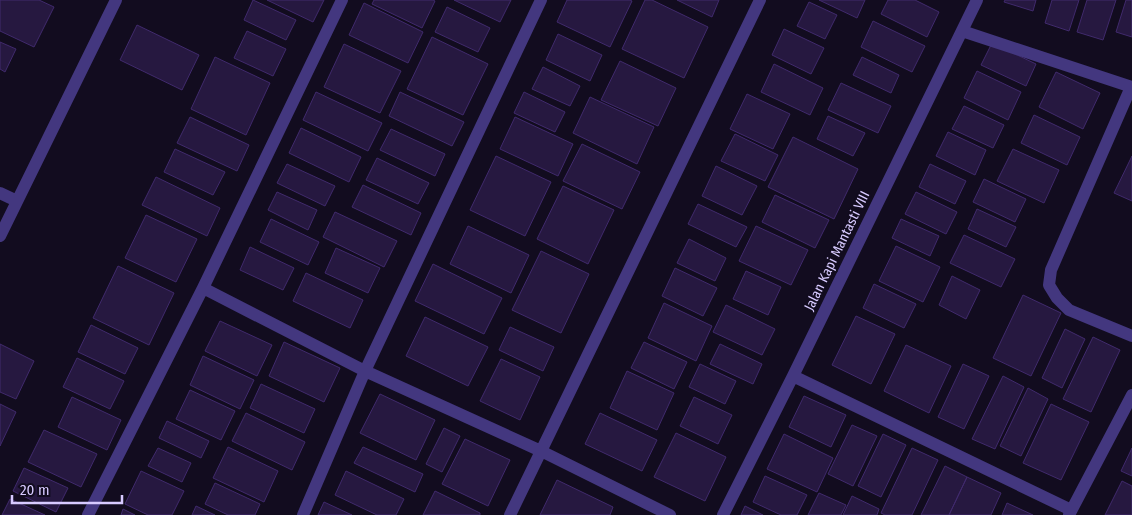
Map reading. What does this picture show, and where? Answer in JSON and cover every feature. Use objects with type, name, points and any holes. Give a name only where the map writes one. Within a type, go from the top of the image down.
[{"type":"street","points":[[0,236],[116,0]]},
{"type":"street","points":[[88,515],[203,288],[342,0]]},
{"type":"street","points":[[303,515],[365,371],[541,0]]},
{"type":"street","points":[[510,515],[760,0]]},
{"type":"street","name":"Jalan Kapi Mantasti VIII","points":[[723,515],[793,376],[976,0]]},
{"type":"street","points":[[962,30],[1131,87],[1051,270],[1049,286],[1057,298],[1069,310],[1132,336]]},
{"type":"street","points":[[0,193],[17,201]]},
{"type":"street","points":[[203,288],[365,371],[541,451],[670,515]]},
{"type":"street","points":[[793,376],[1070,513],[1132,395]]},
{"type":"building","points":[[0,0],[39,0],[54,7],[34,47],[0,31]]},
{"type":"building","points":[[253,0],[296,20],[286,40],[244,20]]},
{"type":"building","points":[[267,0],[324,0],[313,22]]},
{"type":"building","points":[[374,0],[435,1],[422,28],[372,4]]},
{"type":"building","points":[[454,0],[511,0],[500,22]]},
{"type":"building","points":[[567,0],[632,1],[610,47],[557,22]]},
{"type":"building","points":[[645,0],[652,0],[708,27],[684,78],[622,49]]},
{"type":"building","points":[[677,0],[719,0],[712,17]]},
{"type":"building","points":[[819,0],[865,0],[857,18]]},
{"type":"building","points":[[888,0],[915,0],[939,12],[927,37],[881,14]]},
{"type":"building","points":[[1005,0],[1036,0],[1033,11],[1004,2]]},
{"type":"building","points":[[1052,0],[1079,0],[1069,31],[1045,23]]},
{"type":"building","points":[[1087,0],[1116,0],[1103,40],[1077,32]]},
{"type":"building","points":[[1126,0],[1132,0],[1132,37],[1116,32]]},
{"type":"building","points":[[809,2],[837,15],[825,39],[797,26]]},
{"type":"building","points":[[364,3],[423,32],[408,63],[349,35]]},
{"type":"building","points":[[447,7],[490,28],[478,52],[435,32]]},
{"type":"building","points":[[873,21],[925,46],[912,72],[861,47]]},
{"type":"building","points":[[137,25],[199,55],[182,90],[120,60]]},
{"type":"building","points":[[784,29],[824,48],[811,74],[772,55]]},
{"type":"building","points":[[247,31],[286,49],[273,76],[234,58]]},
{"type":"building","points":[[558,34],[602,55],[590,81],[546,60]]},
{"type":"building","points":[[432,37],[488,64],[463,115],[407,89]]},
{"type":"building","points":[[0,42],[16,49],[5,72],[0,69]]},
{"type":"building","points":[[992,43],[1036,64],[1026,86],[981,65]]},
{"type":"building","points":[[344,44],[401,71],[380,113],[324,87]]},
{"type":"building","points":[[215,57],[270,83],[246,135],[191,109]]},
{"type":"building","points":[[862,57],[899,75],[891,93],[853,75]]},
{"type":"building","points":[[620,61],[676,88],[658,126],[601,100]]},
{"type":"building","points":[[774,64],[823,88],[810,115],[761,92]]},
{"type":"building","points":[[543,67],[580,86],[570,106],[532,89]]},
{"type":"building","points":[[977,71],[1021,92],[1008,120],[964,98]]},
{"type":"building","points":[[1056,72],[1100,93],[1083,129],[1039,107]]},
{"type":"building","points":[[841,83],[891,106],[878,133],[828,110]]},
{"type":"building","points":[[316,92],[382,123],[368,151],[303,120]]},
{"type":"building","points":[[400,92],[464,122],[452,146],[389,116]]},
{"type":"building","points":[[524,92],[565,112],[555,132],[514,113]]},
{"type":"building","points":[[747,94],[790,114],[773,149],[730,129]]},
{"type":"building","points":[[590,97],[654,127],[637,164],[573,133]]},
{"type":"building","points":[[964,106],[1004,125],[993,148],[952,129]]},
{"type":"building","points":[[1034,115],[1080,137],[1067,165],[1021,143]]},
{"type":"building","points":[[828,116],[865,133],[853,156],[817,139]]},
{"type":"building","points":[[190,117],[249,145],[237,171],[177,143]]},
{"type":"building","points":[[515,117],[573,144],[558,176],[500,149]]},
{"type":"building","points":[[301,128],[361,157],[349,182],[289,153]]},
{"type":"building","points":[[391,129],[445,154],[435,176],[380,150]]},
{"type":"building","points":[[948,132],[986,150],[975,175],[936,156]]},
{"type":"building","points":[[735,134],[778,155],[765,181],[721,161]]},
{"type":"building","points":[[793,137],[858,169],[834,219],[768,187]]},
{"type":"building","points":[[582,144],[640,172],[622,209],[563,181]]},
{"type":"building","points":[[175,149],[225,172],[213,195],[164,172]]},
{"type":"building","points":[[1013,149],[1059,170],[1044,203],[997,181]]},
{"type":"building","points":[[496,156],[551,182],[525,236],[470,210]]},
{"type":"building","points":[[1132,156],[1132,201],[1114,193]]},
{"type":"building","points":[[377,158],[429,183],[418,204],[366,180]]},
{"type":"building","points":[[287,164],[335,186],[325,206],[277,183]]},
{"type":"building","points":[[930,164],[966,181],[955,204],[919,187]]},
{"type":"building","points":[[716,166],[757,186],[742,215],[702,196]]},
{"type":"building","points":[[156,177],[220,208],[207,236],[142,205]]},
{"type":"building","points":[[984,179],[1026,199],[1015,222],[973,202]]},
{"type":"building","points":[[363,185],[421,213],[411,235],[352,207]]},
{"type":"building","points":[[563,186],[614,210],[588,264],[537,239]]},
{"type":"building","points":[[277,192],[317,210],[308,230],[268,210]]},
{"type":"building","points":[[916,192],[957,212],[946,234],[905,214]]},
{"type":"building","points":[[775,195],[829,220],[815,248],[762,222]]},
{"type":"building","points":[[698,204],[747,227],[736,247],[688,224]]},
{"type":"building","points":[[977,209],[1016,227],[1006,247],[968,229]]},
{"type":"building","points":[[335,212],[397,241],[384,267],[323,237]]},
{"type":"building","points":[[146,215],[197,239],[176,282],[125,258]]},
{"type":"building","points":[[271,219],[319,242],[308,265],[260,242]]},
{"type":"building","points":[[901,219],[939,236],[930,256],[892,238]]},
{"type":"building","points":[[468,226],[529,255],[511,293],[450,264]]},
{"type":"building","points":[[756,226],[808,250],[791,285],[739,261]]},
{"type":"building","points":[[964,235],[1015,259],[1001,287],[950,263]]},
{"type":"building","points":[[689,239],[726,258],[715,281],[677,263]]},
{"type":"building","points":[[896,246],[940,267],[923,302],[879,281]]},
{"type":"building","points":[[250,247],[294,268],[283,290],[240,270]]},
{"type":"building","points":[[336,248],[380,268],[368,293],[325,273]]},
{"type":"building","points":[[541,251],[589,274],[561,333],[512,310]]},
{"type":"building","points":[[433,264],[502,298],[484,334],[415,301]]},
{"type":"building","points":[[118,266],[174,293],[149,345],[93,318]]},
{"type":"building","points":[[675,268],[717,288],[703,316],[662,296]]},
{"type":"building","points":[[746,271],[781,287],[768,315],[733,299]]},
{"type":"building","points":[[306,273],[363,300],[350,328],[293,301]]},
{"type":"building","points":[[952,276],[980,290],[966,319],[939,305]]},
{"type":"building","points":[[874,284],[916,304],[904,328],[863,308]]},
{"type":"building","points":[[1023,295],[1061,313],[1031,376],[993,358]]},
{"type":"building","points":[[664,303],[712,326],[696,361],[648,338]]},
{"type":"building","points":[[726,305],[775,329],[762,355],[713,332]]},
{"type":"building","points":[[856,316],[895,334],[871,384],[832,365]]},
{"type":"building","points":[[425,317],[488,347],[468,386],[406,356]]},
{"type":"building","points":[[220,321],[272,345],[257,376],[205,351]]},
{"type":"building","points":[[91,325],[138,348],[125,374],[78,352]]},
{"type":"building","points":[[510,327],[554,347],[543,371],[499,350]]},
{"type":"building","points":[[1065,329],[1085,339],[1062,388],[1042,378]]},
{"type":"building","points":[[1093,337],[1120,350],[1091,412],[1063,399]]},
{"type":"building","points":[[284,342],[340,368],[324,402],[269,376]]},
{"type":"building","points":[[644,342],[687,362],[674,389],[631,368]]},
{"type":"building","points":[[0,344],[34,361],[16,399],[0,392]]},
{"type":"building","points":[[720,344],[762,364],[753,384],[710,364]]},
{"type":"building","points":[[906,345],[951,366],[929,413],[884,391]]},
{"type":"building","points":[[203,356],[254,380],[240,409],[190,385]]},
{"type":"building","points":[[77,358],[124,381],[110,409],[63,387]]},
{"type":"building","points":[[501,359],[540,377],[520,420],[480,401]]},
{"type":"building","points":[[700,364],[736,381],[725,404],[689,387]]},
{"type":"building","points":[[963,364],[989,376],[964,429],[938,417]]},
{"type":"building","points":[[627,371],[674,393],[657,430],[610,408]]},
{"type":"building","points":[[1003,376],[1024,387],[995,449],[972,439]]},
{"type":"building","points":[[261,384],[315,409],[304,433],[250,408]]},
{"type":"building","points":[[1028,388],[1048,399],[1021,456],[1000,446]]},
{"type":"building","points":[[190,390],[235,411],[221,440],[176,419]]},
{"type":"building","points":[[380,394],[435,420],[416,460],[360,433]]},
{"type":"building","points":[[804,396],[846,415],[831,447],[789,427]]},
{"type":"building","points":[[72,397],[121,420],[107,450],[58,427]]},
{"type":"building","points":[[694,397],[732,415],[718,444],[680,426]]},
{"type":"building","points":[[0,404],[16,412],[0,446]]},
{"type":"building","points":[[1051,404],[1089,422],[1061,480],[1023,463]]},
{"type":"building","points":[[246,413],[305,442],[292,470],[232,441]]},
{"type":"building","points":[[600,413],[657,440],[642,471],[585,444]]},
{"type":"building","points":[[167,421],[209,441],[201,458],[159,438]]},
{"type":"building","points":[[852,425],[877,436],[853,486],[828,474]]},
{"type":"building","points":[[444,428],[460,436],[442,472],[426,464]]},
{"type":"building","points":[[44,430],[97,454],[81,487],[28,462]]},
{"type":"building","points":[[676,433],[726,457],[705,501],[654,477]]},
{"type":"building","points":[[784,434],[833,458],[817,492],[767,469]]},
{"type":"building","points":[[883,434],[906,445],[881,497],[858,486]]},
{"type":"building","points":[[465,439],[510,460],[488,506],[442,484]]},
{"type":"building","points":[[228,447],[278,471],[264,502],[213,478]]},
{"type":"building","points":[[363,447],[423,474],[415,492],[354,463]]},
{"type":"building","points":[[158,448],[191,463],[182,482],[148,466]]},
{"type":"building","points":[[912,448],[938,460],[912,515],[885,515],[881,513]]},
{"type":"building","points":[[1132,448],[1132,476],[1121,471]]},
{"type":"building","points":[[945,466],[967,477],[949,515],[921,515]]},
{"type":"building","points":[[24,468],[68,488],[56,512],[13,491]]},
{"type":"building","points":[[141,471],[184,491],[172,515],[148,515],[125,504]]},
{"type":"building","points":[[346,471],[404,499],[396,515],[377,515],[335,495]]},
{"type":"building","points":[[765,476],[807,495],[797,515],[781,515],[753,502]]},
{"type":"building","points":[[967,477],[1001,493],[991,515],[949,515]]},
{"type":"building","points":[[557,480],[613,507],[610,515],[540,515]]},
{"type":"building","points":[[1122,481],[1132,486],[1132,515],[1105,515]]},
{"type":"building","points":[[215,483],[260,504],[255,515],[228,515],[205,504]]},
{"type":"building","points":[[435,491],[480,513],[480,515],[423,515]]},
{"type":"building","points":[[819,493],[846,505],[841,515],[808,515]]},
{"type":"building","points":[[852,496],[879,509],[877,515],[843,515]]},
{"type":"building","points":[[10,499],[45,515],[2,515]]},
{"type":"building","points":[[324,502],[352,515],[318,515]]},
{"type":"building","points":[[1007,503],[1033,515],[1002,515]]},
{"type":"building","points":[[196,506],[215,515],[192,515]]},
{"type":"building","points":[[745,506],[763,515],[741,515]]},
{"type":"building","points":[[123,509],[135,515],[121,515]]}]
